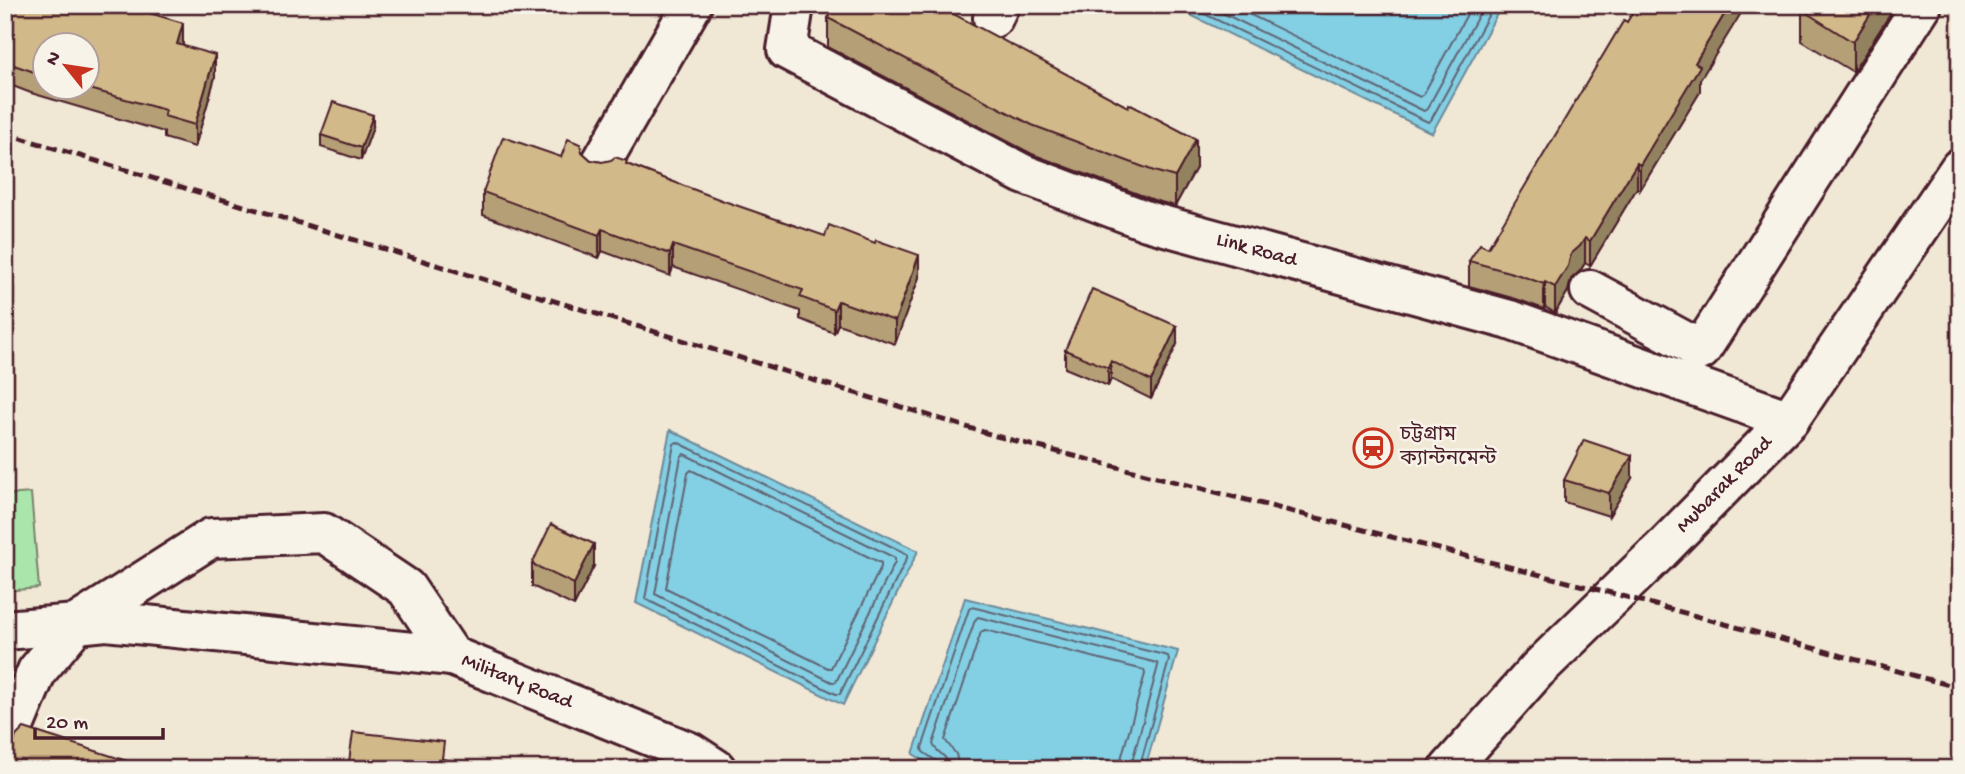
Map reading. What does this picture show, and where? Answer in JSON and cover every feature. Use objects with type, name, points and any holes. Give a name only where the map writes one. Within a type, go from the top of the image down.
[{"type":"street","points":[[601,163],[692,5]]},
{"type":"street","name":"Link Road","points":[[794,5],[787,50],[1023,174],[1147,221],[1510,320],[1789,420]]},
{"type":"street","points":[[1590,290],[1701,350],[1922,5]]},
{"type":"street","name":"Mubarak Road","points":[[1449,769],[1538,670],[1789,420],[1960,168]]},
{"type":"street","name":"Military Road","points":[[5,629],[76,624],[211,538],[324,533],[406,589],[452,656],[690,752],[716,769]]},
{"type":"street","points":[[5,748],[37,671],[76,624],[106,621],[452,656]]},
{"type":"green space","points":[[31,493],[39,588],[5,591],[5,495]]},
{"type":"water","points":[[1170,5],[1502,5],[1432,133]]},
{"type":"water","points":[[670,430],[918,551],[843,705],[636,603]]},
{"type":"water","points":[[965,598],[1178,651],[1145,769],[938,769],[913,754]]},
{"type":"building","points":[[5,5],[123,5],[183,23],[177,44],[215,55],[195,125],[164,116],[165,110],[102,92],[102,32],[32,32],[32,71],[5,62]]},
{"type":"building","points":[[835,5],[937,5],[1128,107],[1129,104],[1196,139],[1175,177],[1154,171],[1032,125],[828,18]]},
{"type":"building","points":[[1637,5],[1730,5],[1695,63],[1700,66],[1640,165],[1637,163],[1590,241],[1585,238],[1571,254],[1568,266],[1555,287],[1469,261],[1480,244],[1488,248],[1624,20],[1627,22]]},
{"type":"building","points":[[1805,5],[1876,5],[1853,42],[1802,10]]},
{"type":"building","points":[[333,102],[373,115],[361,148],[321,135]]},
{"type":"building","points":[[503,137],[561,157],[568,139],[580,144],[582,152],[591,160],[602,162],[615,157],[627,161],[626,164],[724,201],[825,236],[829,225],[875,243],[876,240],[919,255],[895,321],[838,301],[834,310],[800,297],[803,290],[673,245],[670,254],[602,229],[599,235],[483,192]]},
{"type":"building","points":[[1092,289],[1177,326],[1151,381],[1111,361],[1108,368],[1065,350]]},
{"type":"building","points":[[1584,440],[1632,456],[1609,493],[1564,480]]},
{"type":"building","points":[[551,524],[594,544],[574,584],[532,564]]},
{"type":"building","points":[[24,728],[152,769],[5,769],[16,736]]},
{"type":"building","points":[[353,732],[444,742],[442,759],[476,764],[475,769],[348,769]]},
{"type":"railway","points":[[5,133],[996,436],[1615,594],[1960,688]]},
{"type":"place","name":"চট্টগ্রাম ক্যান্টনমেন্ট","points":[[1373,448]]}]
